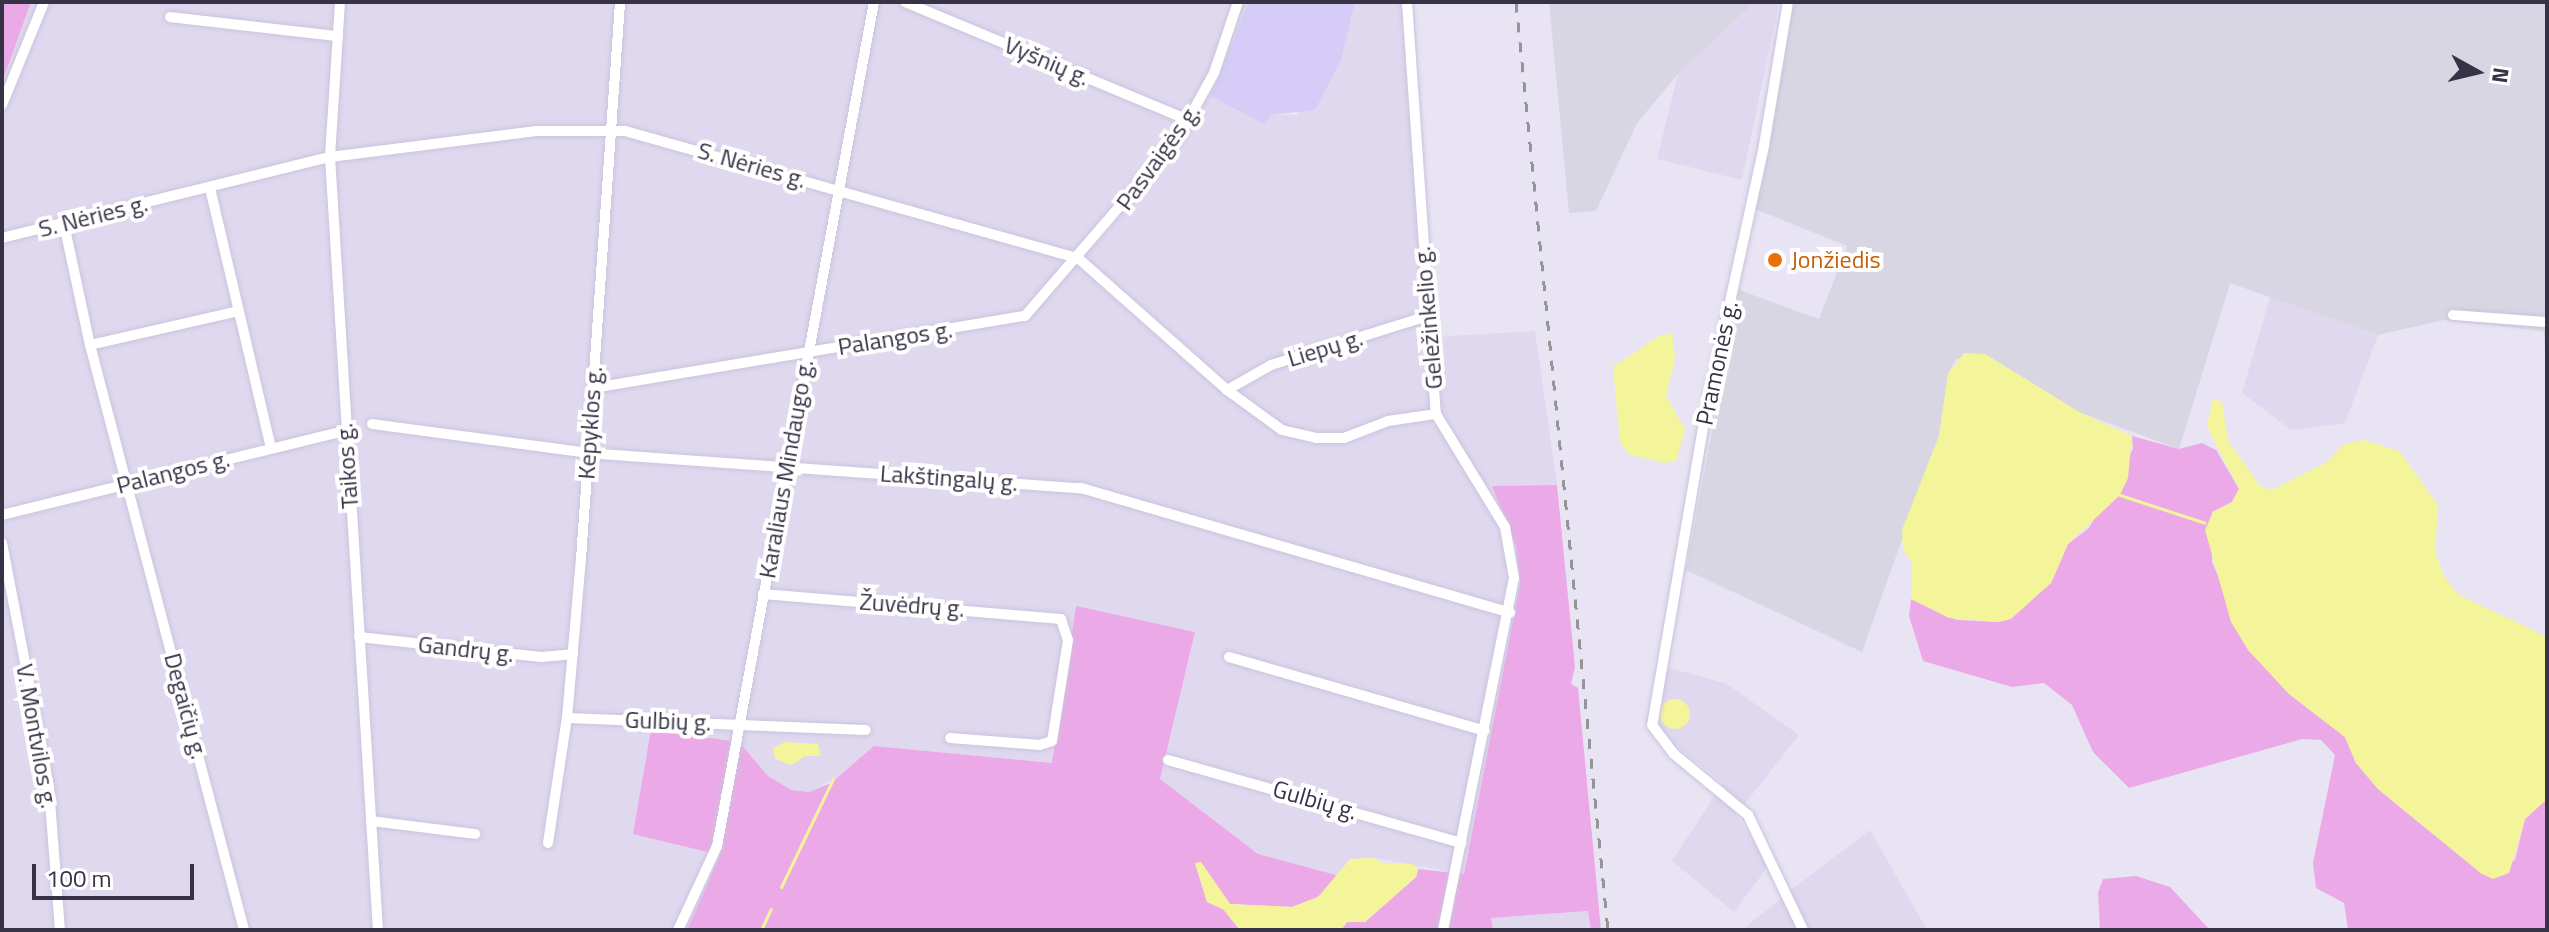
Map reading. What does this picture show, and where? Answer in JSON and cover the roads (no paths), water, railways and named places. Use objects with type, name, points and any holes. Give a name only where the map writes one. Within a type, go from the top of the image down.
[{"type":"street","points":[[2,105],[44,2]]},
{"type":"street","name":"Taikos g.","points":[[340,2],[330,157],[378,930]]},
{"type":"street","name":"Kepyklos g.","points":[[548,843],[567,718],[573,654],[620,2]]},
{"type":"street","name":"Karaliaus Mindaugo g.","points":[[678,930],[717,846],[737,723],[874,2]]},
{"type":"street","name":"Vyšnių g.","points":[[905,2],[1189,120]]},
{"type":"street","name":"Pasvaigės g.","points":[[1078,258],[1147,179],[1189,120],[1218,63],[1238,2]]},
{"type":"street","name":"Geležinkelio g.","points":[[1407,2],[1436,414],[1505,527],[1514,578],[1510,613],[1443,930]]},
{"type":"street","name":"Pramonės g.","points":[[1788,2],[1764,146],[1704,422],[1652,725],[1674,754],[1748,815],[1803,930]]},
{"type":"street","points":[[170,17],[338,36]]},
{"type":"street","name":"S. Nėries g.","points":[[2,238],[330,157],[536,131],[612,130],[838,189],[1078,258],[1227,390],[1282,430],[1316,438],[1344,438],[1388,421],[1436,414]]},
{"type":"street","points":[[210,188],[271,448]]},
{"type":"street","name":"Degaičių g.","points":[[64,224],[90,345],[125,483],[244,930]]},
{"type":"street","name":"Palangos g.","points":[[593,388],[1017,319],[1037,307],[1078,258]]},
{"type":"street","points":[[90,345],[238,311]]},
{"type":"street","points":[[2453,315],[2547,322]]},
{"type":"street","name":"Liepų g.","points":[[1227,390],[1271,365],[1427,316]]},
{"type":"street","name":"Lakštingalų g.","points":[[372,424],[588,453],[1081,488],[1510,613]]},
{"type":"street","name":"Palangos g.","points":[[2,515],[345,431]]},
{"type":"street","name":"V. Montvilos g.","points":[[2,543],[49,788],[60,930]]},
{"type":"street","name":"Žuvėdrų g.","points":[[763,594],[1061,619],[1068,640],[1052,741],[1040,745],[950,738]]},
{"type":"street","name":"Gandrų g.","points":[[359,637],[541,657],[573,654]]},
{"type":"street","points":[[1229,657],[1485,731]]},
{"type":"street","name":"Gulbių g.","points":[[567,718],[866,730]]},
{"type":"street","name":"Gulbių g.","points":[[1168,760],[1462,843]]},
{"type":"street","points":[[371,821],[475,834]]},
{"type":"waterway","points":[[2120,495],[2205,523]]},
{"type":"waterway","points":[[781,887],[833,779]]},
{"type":"waterway","points":[[761,930],[771,909]]},
{"type":"railway","points":[[1516,2],[1608,930]]},
{"type":"place","name":"Jonžiedis","points":[[1775,260]]}]
